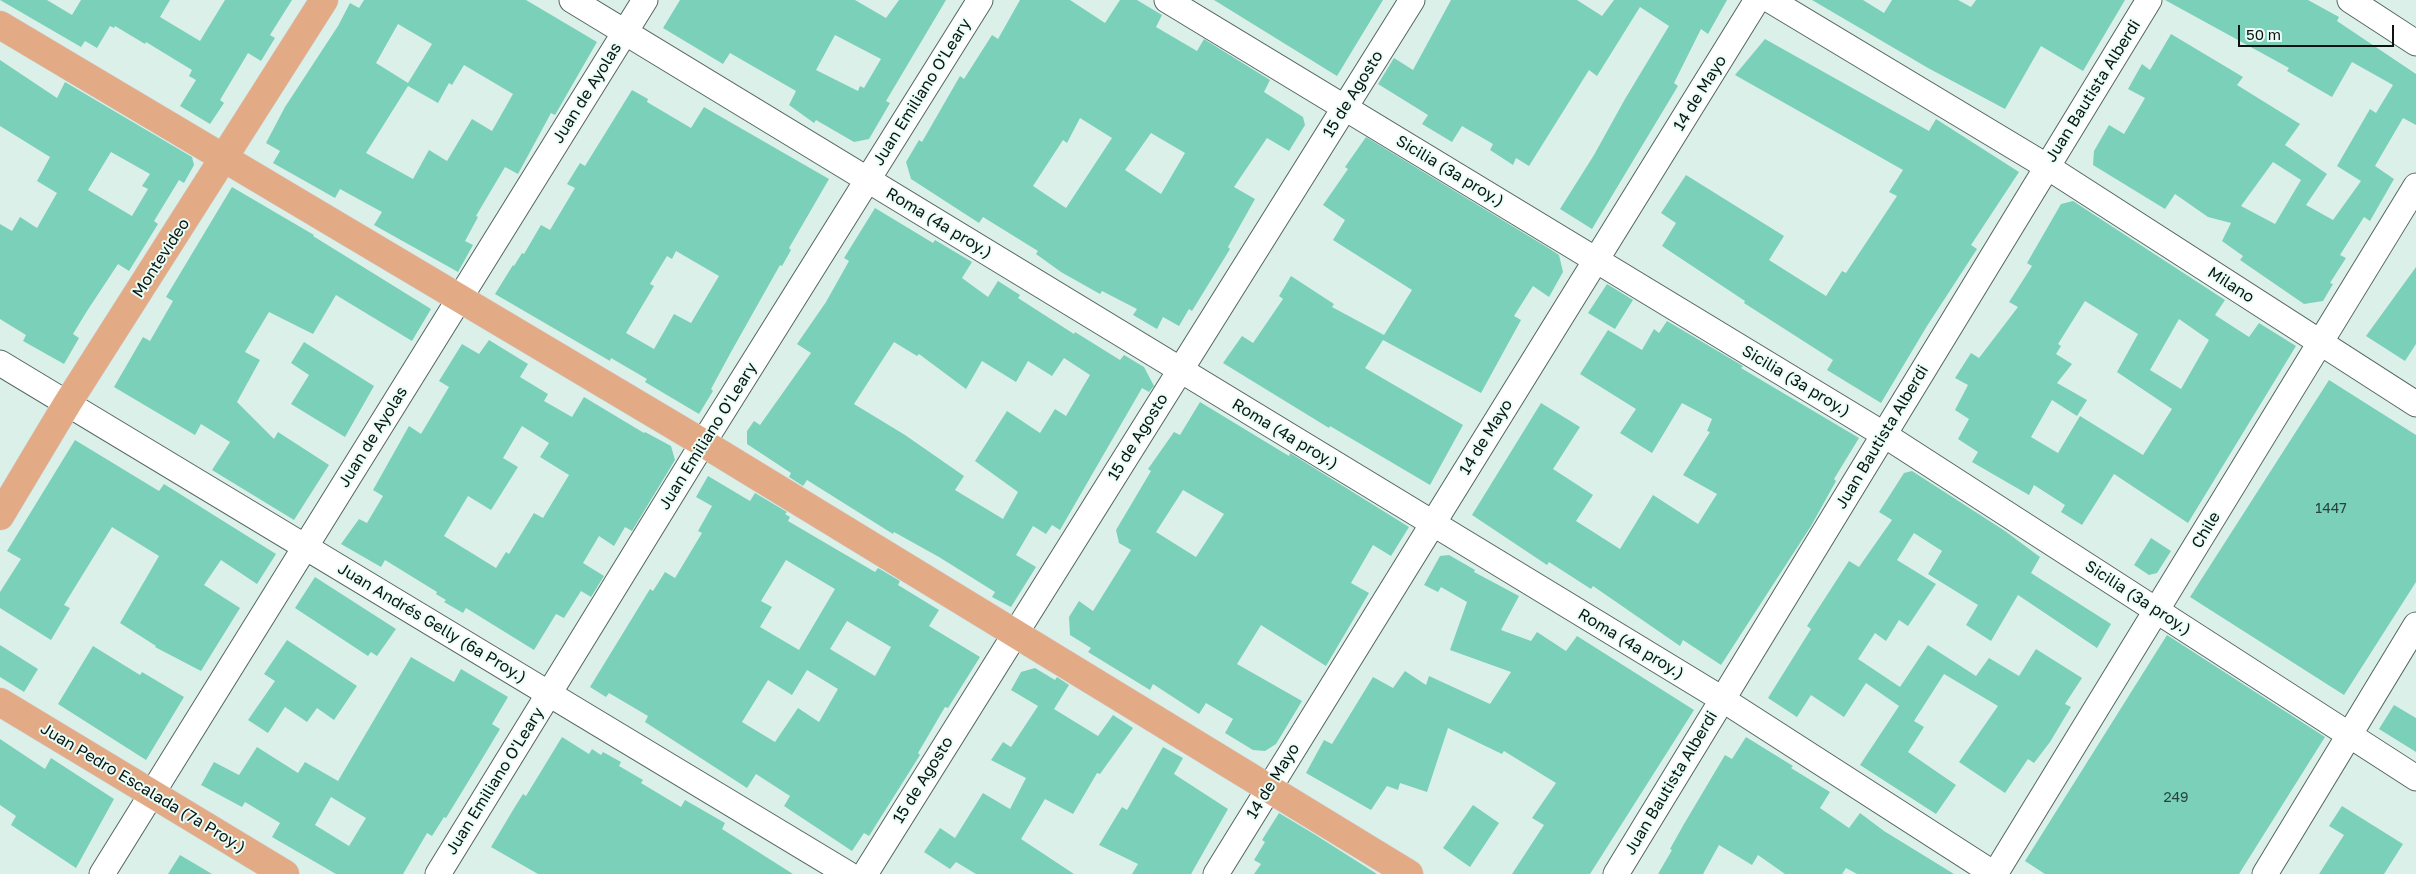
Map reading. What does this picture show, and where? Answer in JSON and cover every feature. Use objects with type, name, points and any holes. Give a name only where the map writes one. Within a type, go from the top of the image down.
[{"type":"main road","name":"Montevideo","points":[[0,516],[68,404],[324,0]]},
{"type":"main road","points":[[0,26],[458,300],[703,443],[1409,874]]},
{"type":"main road","name":"Juan Pedro Escalada (7ª Proy.)","points":[[0,702],[285,874]]},
{"type":"street","name":"Roma (4ª proy.)","points":[[572,0],[1722,699],[1995,874]]},
{"type":"street","name":"Juan de Ayolas","points":[[102,874],[645,0]]},
{"type":"street","name":"Juan Emiliano O'Leary","points":[[438,874],[703,443],[980,0]]},
{"type":"street","name":"Sicilia (3ª proy.)","points":[[1167,0],[1883,434],[2416,778]]},
{"type":"street","name":"15 de Agosto","points":[[865,874],[1412,0]]},
{"type":"street","name":"14 de Mayo","points":[[1216,874],[1757,0]]},
{"type":"street","name":"Milano","points":[[1770,0],[2046,166],[2416,404]]},
{"type":"street","name":"Juan Bautista Alberdi","points":[[1616,874],[2046,166],[2149,0]]},
{"type":"street","points":[[2350,0],[2416,43]]},
{"type":"street","name":"Chile","points":[[1995,874],[2416,186]]},
{"type":"street","name":"Juan Andrés Gelly (6ª Proy.)","points":[[0,363],[848,874]]},
{"type":"street","points":[[2265,874],[2416,625]]},
{"type":"building","points":[[0,0],[47,0],[72,15],[81,0],[170,0],[160,17],[200,41],[225,0],[292,0],[270,35],[275,38],[261,61],[248,53],[220,100],[224,103],[210,124],[180,106],[196,80],[189,76],[192,70],[146,42],[145,44],[115,26],[114,28],[110,26],[97,48],[85,41],[81,47]]},
{"type":"building","points":[[364,0],[526,0],[597,42],[555,115],[551,113],[518,174],[505,167],[476,216],[478,217],[465,241],[473,245],[458,272],[374,225],[382,212],[340,189],[335,198],[273,163],[280,151],[266,143],[285,107],[338,26],[350,3],[359,8]],"holes":[[[398,24],[432,44],[408,83],[376,63]],[[464,65],[513,94],[492,131],[472,119],[447,161],[429,150],[413,179],[366,153],[408,86],[438,103],[449,83],[452,85]]]},
{"type":"building","points":[[680,0],[855,0],[886,18],[899,0],[946,0],[886,101],[890,103],[869,139],[854,142],[816,120],[814,123],[789,105],[796,91],[730,53],[723,64],[663,28]],"holes":[[[835,35],[881,59],[864,88],[860,86],[858,91],[816,70]]]},
{"type":"building","points":[[1020,0],[1070,0],[1105,23],[1120,0],[1137,0],[1162,15],[1156,27],[1197,51],[1204,39],[1270,80],[1264,92],[1303,117],[1305,125],[1289,151],[1267,138],[1234,187],[1255,199],[1228,247],[1230,249],[1192,311],[1189,309],[1179,326],[1163,317],[1157,329],[1133,315],[1137,309],[1102,291],[1100,294],[1061,272],[1036,254],[1038,251],[983,217],[979,223],[911,179],[906,162],[919,140],[922,142],[960,76],[964,79],[992,35],[998,39]],"holes":[[[1080,118],[1112,138],[1066,208],[1033,186],[1063,140],[1067,143]],[[1151,133],[1185,153],[1161,194],[1125,170]]]},
{"type":"building","points":[[1214,0],[1383,0],[1337,76]]},
{"type":"building","points":[[1451,0],[1577,0],[1602,16],[1614,0],[1727,0],[1708,34],[1701,29],[1674,83],[1678,86],[1592,229],[1560,209],[1594,155],[1669,26],[1640,7],[1597,76],[1589,70],[1529,166],[1516,158],[1513,165],[1490,150],[1493,144],[1462,126],[1452,142],[1422,124],[1428,115],[1378,84],[1394,58],[1413,70]]},
{"type":"building","points":[[1812,0],[1863,0],[1884,13],[1892,0],[1958,0],[1971,7],[1976,0],[2125,0],[2083,71],[2041,46],[2005,109],[1928,68]]},
{"type":"building","points":[[2165,0],[2308,0],[2339,17],[2337,21],[2416,74],[2416,125],[2403,118],[2375,166],[2394,179],[2370,221],[2364,217],[2340,255],[2346,258],[2330,283],[2333,284],[2323,301],[2304,304],[2240,260],[2243,256],[2222,241],[2231,223],[2208,217],[2175,194],[2165,209],[2093,165],[2094,151],[2109,125],[2124,134],[2145,98],[2128,89],[2142,64],[2150,70],[2171,34],[2243,77],[2237,85],[2300,124],[2285,145],[2327,174],[2306,205],[2333,220],[2361,181],[2337,166],[2370,109],[2376,113],[2393,85],[2352,62],[2332,97],[2287,71],[2289,68]],"holes":[[[2273,162],[2301,180],[2275,224],[2241,206]]]},
{"type":"building","points":[[1765,39],[1929,131],[1936,119],[2019,172],[1971,245],[1977,249],[1927,326],[1881,403],[1827,370],[1833,360],[1744,303],[1745,301],[1662,246],[1676,223],[1661,213],[1686,175],[1784,236],[1769,260],[1826,296],[1842,271],[1846,273],[1897,196],[1889,192],[1903,170],[1735,75]]},
{"type":"building","points":[[0,60],[57,98],[65,82],[192,157],[194,165],[184,183],[179,180],[154,221],[158,224],[129,271],[118,264],[87,311],[73,334],[79,338],[64,364],[23,341],[26,335],[0,319],[0,224],[12,231],[20,217],[37,228],[57,193],[37,181],[50,157],[0,126]],"holes":[[[111,152],[150,174],[142,186],[148,189],[132,216],[88,190]]]},
{"type":"building","points":[[632,90],[648,99],[647,102],[691,128],[704,107],[829,179],[789,248],[791,250],[782,266],[780,265],[731,352],[711,389],[713,391],[699,414],[645,382],[647,379],[611,358],[610,361],[495,294],[513,265],[522,253],[524,254],[541,225],[550,230],[575,188],[567,184],[580,163],[585,166]],"holes":[[[676,251],[719,276],[691,323],[674,314],[654,349],[626,333],[654,286],[650,284],[667,256],[672,259]]]},
{"type":"building","points":[[1366,137],[1559,255],[1563,272],[1549,297],[1533,286],[1514,316],[1521,320],[1481,393],[1383,340],[1365,368],[1463,425],[1430,485],[1330,426],[1329,428],[1223,363],[1242,336],[1253,343],[1283,299],[1279,296],[1291,276],[1334,304],[1332,307],[1384,335],[1412,290],[1333,240],[1345,220],[1323,205],[1348,169],[1345,167]]},
{"type":"building","points":[[232,187],[314,235],[431,309],[412,341],[336,295],[313,334],[269,312],[245,352],[260,360],[237,402],[274,439],[278,432],[329,465],[294,520],[212,470],[230,442],[201,424],[195,435],[114,387],[143,337],[150,341],[173,301],[166,297]]},
{"type":"building","points":[[2073,201],[2225,300],[2215,315],[2249,337],[2259,323],[2296,346],[2188,523],[2114,474],[2082,525],[2061,512],[2065,505],[2034,485],[2029,495],[1972,462],[1978,452],[1958,439],[1969,419],[1955,410],[1968,385],[1955,378],[1971,353],[1979,358],[2018,307],[2009,302],[2032,266],[2027,263],[2061,204]],"holes":[[[2085,301],[2138,334],[2117,372],[2172,409],[2143,455],[2080,416],[2058,453],[2031,437],[2052,400],[2077,416],[2087,400],[2057,383],[2072,364],[2056,354],[2061,346],[2058,344]],[[2179,319],[2209,340],[2181,389],[2150,370]]]},
{"type":"building","points":[[875,208],[933,243],[935,240],[972,262],[962,278],[988,297],[998,281],[1020,295],[1018,298],[1074,334],[1075,332],[1120,360],[1124,355],[1144,367],[1154,386],[1149,392],[1142,388],[1060,530],[1052,525],[1046,534],[1033,526],[1016,555],[1036,567],[1011,607],[992,597],[995,592],[939,557],[894,532],[893,534],[807,480],[803,486],[789,477],[791,473],[747,444],[747,431],[754,421],[760,425],[811,353],[797,344],[826,302],[849,261],[844,258]],"holes":[[[894,342],[917,356],[919,354],[966,389],[982,361],[1016,382],[1028,361],[1052,376],[1064,358],[1090,375],[1066,416],[1055,409],[1040,433],[1007,411],[975,461],[1018,492],[1003,519],[955,490],[964,476],[905,435],[854,404]]]},
{"type":"building","points":[[2416,267],[2416,344],[2405,361],[2366,336]]},
{"type":"building","points":[[1607,284],[1633,300],[1615,329],[1588,313]]},
{"type":"building","points":[[1667,321],[1743,366],[1741,368],[1859,438],[1834,479],[1836,481],[1811,526],[1721,665],[1683,640],[1680,646],[1593,586],[1591,589],[1549,562],[1547,565],[1472,515],[1541,403],[1580,427],[1553,469],[1593,495],[1576,521],[1620,549],[1653,495],[1698,524],[1717,494],[1683,475],[1710,432],[1707,431],[1712,419],[1682,403],[1652,453],[1620,433],[1636,409],[1580,374],[1608,330],[1642,350],[1654,329],[1659,333]]},
{"type":"building","points":[[489,340],[528,364],[520,377],[548,394],[544,401],[572,417],[584,397],[644,433],[671,446],[675,460],[632,531],[625,527],[614,546],[599,536],[583,563],[604,576],[591,597],[581,591],[564,618],[556,614],[534,650],[466,608],[463,613],[444,602],[446,600],[436,594],[437,592],[385,560],[381,567],[341,544],[359,519],[367,523],[383,496],[373,490],[409,426],[421,434],[449,387],[439,381],[462,344],[479,354]],"holes":[[[522,426],[549,443],[540,457],[569,475],[543,518],[534,513],[509,554],[506,552],[496,568],[444,536],[468,496],[491,510],[518,467],[503,458]]]},
{"type":"building","points":[[304,342],[374,386],[345,437],[291,404],[309,375],[291,363]]},
{"type":"building","points":[[2329,380],[2416,435],[2416,582],[2344,695],[2190,597]]},
{"type":"building","points":[[1200,402],[1289,456],[1290,453],[1409,527],[1391,556],[1373,545],[1351,583],[1369,593],[1326,666],[1261,625],[1237,664],[1302,701],[1276,744],[1265,751],[1253,750],[1225,733],[1233,719],[1206,703],[1199,714],[1153,684],[1150,690],[1088,652],[1091,648],[1070,635],[1069,617],[1079,601],[1093,611],[1131,550],[1119,543],[1116,530],[1151,471],[1148,469],[1174,432],[1180,435]],"holes":[[[1183,490],[1224,514],[1196,557],[1156,532]]]},
{"type":"building","points":[[75,440],[159,491],[164,484],[276,554],[257,584],[221,560],[204,585],[240,608],[201,671],[155,647],[120,623],[159,556],[112,527],[64,605],[70,608],[51,640],[0,608],[0,592],[21,559],[7,551]]},
{"type":"building","points":[[1912,471],[2005,531],[2040,557],[2031,573],[2111,624],[2097,648],[2018,595],[1991,641],[1966,625],[1978,605],[1928,574],[1942,551],[1914,533],[1897,560],[1936,584],[1908,626],[1899,620],[1886,641],[1875,633],[1858,659],[1900,687],[1928,645],[1976,676],[1989,658],[2019,676],[2036,649],[2082,678],[2065,704],[2071,707],[2050,742],[2034,763],[2028,759],[2005,793],[1959,762],[1998,706],[1944,674],[1914,721],[1924,727],[1908,752],[1956,785],[1936,814],[1860,765],[1899,706],[1866,683],[1844,717],[1811,695],[1797,717],[1768,698],[1811,629],[1807,626],[1849,561],[1859,567],[1892,520],[1879,512],[1904,473]]},
{"type":"building","points":[[708,476],[750,501],[755,493],[787,512],[785,514],[790,517],[788,521],[875,572],[878,568],[900,581],[898,585],[939,610],[929,626],[980,657],[948,708],[945,707],[918,753],[920,755],[869,836],[864,833],[852,851],[784,806],[790,796],[756,774],[747,788],[645,722],[648,716],[609,693],[606,697],[590,687],[650,589],[653,591],[665,572],[675,578],[702,533],[698,531],[712,506],[696,497]],"holes":[[[786,560],[835,589],[799,650],[760,627],[772,607],[761,601]],[[847,621],[891,647],[875,676],[830,649]],[[807,670],[838,689],[819,722],[798,708],[775,742],[742,722],[768,680],[792,695]]]},
{"type":"building","points":[[2151,538],[2171,551],[2157,573],[2149,575],[2134,565]]},
{"type":"building","points":[[1449,555],[1475,570],[1474,572],[1519,596],[1501,630],[1531,641],[1537,632],[1566,651],[1577,636],[1694,710],[1590,874],[1512,874],[1544,825],[1532,818],[1556,783],[1504,751],[1502,754],[1448,728],[1427,792],[1400,783],[1398,790],[1387,786],[1371,810],[1306,773],[1324,740],[1332,744],[1373,677],[1393,688],[1405,671],[1426,685],[1429,676],[1490,704],[1511,672],[1450,650],[1467,602],[1441,587],[1438,592],[1424,585],[1440,556]]},
{"type":"building","points":[[315,577],[396,629],[377,656],[371,652],[368,656],[295,608]]},
{"type":"building","points":[[2167,635],[2325,737],[2239,874],[2045,874],[2025,861]]},
{"type":"building","points":[[287,640],[357,686],[334,720],[317,708],[307,722],[285,707],[268,733],[248,720],[275,681],[264,674]]},
{"type":"building","points":[[0,645],[38,669],[24,692],[0,677]]},
{"type":"building","points":[[93,646],[140,675],[142,672],[184,697],[146,760],[58,704]]},
{"type":"building","points":[[411,657],[454,682],[461,669],[508,697],[492,724],[500,729],[446,818],[444,817],[432,836],[427,833],[403,874],[336,874],[272,837],[280,823],[245,802],[242,807],[201,785],[214,762],[239,775],[257,747],[298,773],[305,762],[338,781]],"holes":[[[331,797],[366,818],[349,846],[315,825]]]},
{"type":"building","points":[[1035,668],[1055,680],[1057,677],[1069,685],[1054,709],[1098,736],[1113,715],[1133,728],[1100,774],[1097,773],[1073,814],[1045,799],[1021,839],[1074,874],[976,874],[956,862],[950,869],[924,852],[940,828],[955,838],[983,793],[1010,809],[1026,778],[991,760],[1003,742],[1011,747],[1038,706],[1011,690],[1021,672]]},
{"type":"building","points":[[2394,705],[2416,718],[2416,752],[2379,729]]},
{"type":"building","points":[[562,737],[589,754],[592,749],[601,755],[603,752],[621,762],[619,766],[643,780],[641,783],[681,807],[685,800],[725,823],[722,829],[793,874],[538,874],[491,847],[523,794],[526,796]]},
{"type":"building","points":[[1746,737],[1830,792],[1820,808],[1849,828],[1860,813],[1884,831],[1954,874],[1857,874],[1846,868],[1842,874],[1785,874],[1758,855],[1752,865],[1719,845],[1703,874],[1658,874],[1684,824],[1725,755],[1732,759]]},
{"type":"building","points":[[0,739],[45,769],[51,758],[114,799],[76,868],[11,825],[16,816],[0,805]]},
{"type":"building","points":[[1163,747],[1183,758],[1174,774],[1228,809],[1191,874],[1132,874],[1138,864],[1099,845],[1122,807],[1127,810]]},
{"type":"building","points":[[1473,805],[1499,823],[1470,867],[1443,848]]},
{"type":"building","points":[[2342,806],[2403,844],[2384,874],[2319,874],[2344,835],[2329,826]]},
{"type":"building","points":[[1279,813],[1377,874],[1254,874],[1261,864],[1254,860],[1265,842],[1262,840]]},
{"type":"building","points":[[180,855],[212,874],[168,874]]}]
